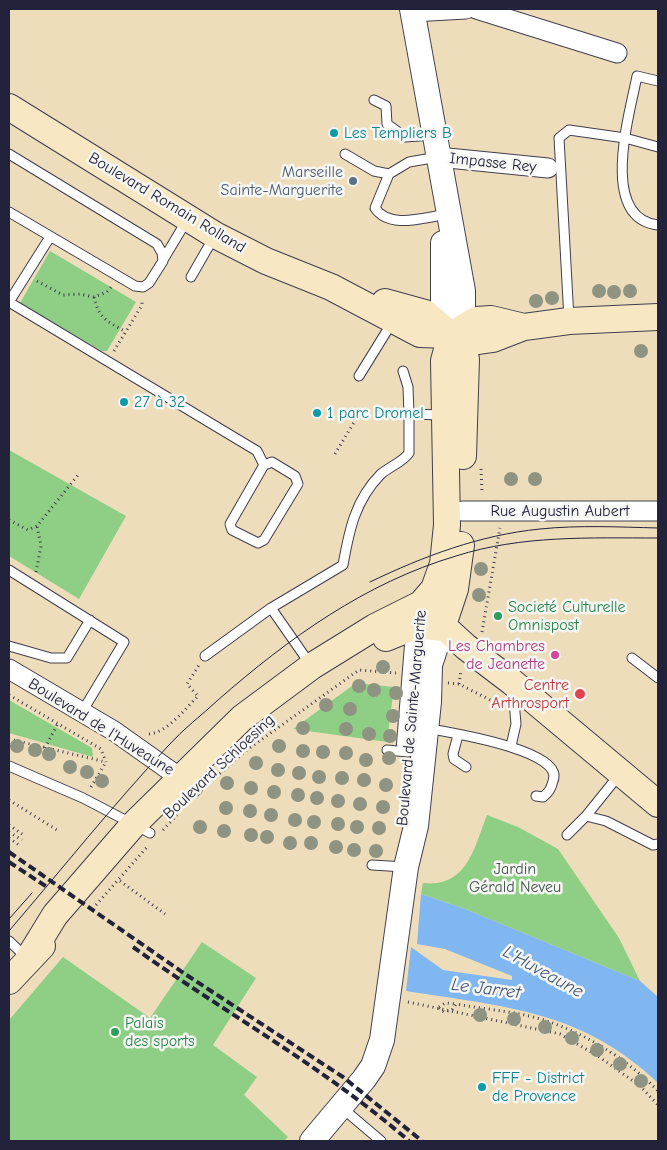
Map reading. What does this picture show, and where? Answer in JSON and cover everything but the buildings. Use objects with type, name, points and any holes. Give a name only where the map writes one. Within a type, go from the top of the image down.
[{"type":"main road","name":"Boulevard Romain Rolland","points":[[9,106],[215,235],[266,260],[331,287],[395,319],[420,334],[451,335]]},
{"type":"main road","name":"Boulevard Romain Rolland","points":[[331,287],[425,313],[451,335]]},
{"type":"main road","points":[[451,335],[479,341],[493,339],[524,327],[569,321],[658,317]]},
{"type":"main road","name":"Boulevard de Sainte-Marguerite","points":[[427,619],[434,589],[443,564],[447,525],[444,361],[451,335]]},
{"type":"main road","name":"Boulevard de Sainte-Marguerite","points":[[427,619],[455,589],[461,558],[466,359],[451,335]]},
{"type":"main road","points":[[427,619],[512,682],[658,804]]},
{"type":"main road","name":"Boulevard Schloesing","points":[[9,981],[28,959],[67,924],[195,782],[242,718],[312,666],[375,627],[427,619]]},
{"type":"main road","name":"Boulevard Schloesing","points":[[195,782],[264,722],[318,682],[384,639],[427,619]]},
{"type":"street","points":[[412,10],[466,9]]},
{"type":"street","points":[[476,9],[617,54]]},
{"type":"street","name":"Boulevard de Sainte-Marguerite","points":[[412,10],[463,291],[463,310],[451,335]]},
{"type":"street","name":"Boulevard de Sainte-Marguerite","points":[[438,154],[443,216],[443,307],[451,335]]},
{"type":"street","name":"Impasse Rey","points":[[438,154],[548,168]]},
{"type":"street","name":"Rue Augustin Aubert","points":[[462,511],[658,511]]},
{"type":"street","name":"Boulevard de Sainte-Marguerite","points":[[406,868],[397,751],[427,619]]},
{"type":"street","name":"Boulevard de Sainte-Marguerite","points":[[319,1137],[373,1066],[382,1040],[390,999],[406,868],[416,826],[430,665],[427,619]]},
{"type":"street","name":"Boulevard de l'Huveaune","points":[[9,669],[114,731],[195,782]]},
{"type":"lane","points":[[658,81],[638,76],[622,155],[626,201],[632,212],[642,219],[658,225]]},
{"type":"lane","points":[[374,100],[386,106],[387,124],[438,154]]},
{"type":"lane","points":[[569,321],[559,138],[569,130],[625,138],[658,148]]},
{"type":"lane","points":[[9,154],[157,244],[162,252],[163,261]]},
{"type":"lane","points":[[345,154],[374,171],[389,174]]},
{"type":"lane","points":[[438,154],[409,162],[389,174],[376,208],[381,216],[392,221],[443,216]]},
{"type":"lane","points":[[9,212],[134,286],[142,287],[149,283],[188,218]]},
{"type":"lane","points":[[191,277],[215,235]]},
{"type":"lane","points":[[50,236],[9,302],[257,451],[264,465]]},
{"type":"lane","points":[[359,376],[395,319]]},
{"type":"lane","points":[[205,656],[271,608],[343,565],[354,515],[371,484],[408,454],[408,388],[403,371]]},
{"type":"lane","points":[[409,414],[445,415]]},
{"type":"lane","points":[[272,462],[296,476],[298,484],[264,540],[258,543],[232,530],[230,524],[264,465],[272,462]]},
{"type":"lane","points":[[9,570],[124,642],[82,712]]},
{"type":"lane","points":[[271,608],[312,666]]},
{"type":"lane","points":[[9,646],[51,658],[67,658],[90,620]]},
{"type":"lane","points":[[632,658],[658,678]]},
{"type":"lane","points":[[511,746],[516,724],[512,682]]},
{"type":"lane","points":[[426,728],[511,746],[543,762],[554,770],[555,777],[549,793],[543,797],[536,796]]},
{"type":"lane","points":[[458,734],[453,754],[454,759],[466,767]]},
{"type":"lane","points":[[9,766],[83,798],[150,832]]},
{"type":"lane","points":[[567,835],[586,816],[621,773]]},
{"type":"lane","points":[[586,816],[606,821],[653,845],[658,844]]},
{"type":"lane","points":[[372,865],[406,868]]},
{"type":"lane","points":[[9,942],[28,959]]},
{"type":"lane","points":[[341,1107],[381,1141]]},
{"type":"path","points":[[27,274],[63,295],[80,294],[94,297],[107,292],[118,276]]},
{"type":"path","points":[[109,361],[142,305],[142,287]]},
{"type":"path","points":[[94,297],[98,312],[106,321],[126,332]]},
{"type":"path","points":[[335,454],[359,414]]},
{"type":"path","points":[[9,520],[28,530],[37,526],[78,475]]},
{"type":"path","points":[[475,654],[484,626],[502,510]]},
{"type":"path","points":[[34,585],[41,546],[37,526]]},
{"type":"path","points":[[143,731],[148,734],[156,733],[198,696],[187,684],[205,656]]},
{"type":"path","points":[[195,782],[244,752],[359,670],[413,675]]},
{"type":"path","points":[[9,695],[101,749],[106,762],[9,739]]},
{"type":"path","points":[[45,748],[58,723]]},
{"type":"path","points":[[101,749],[114,731]]},
{"type":"path","points":[[9,800],[57,830]]},
{"type":"path","points":[[90,911],[150,832],[180,813]]},
{"type":"path","points":[[9,825],[25,836]]},
{"type":"path","points":[[9,832],[22,840]]},
{"type":"path","points":[[9,838],[19,845]]},
{"type":"path","points":[[120,881],[165,914]]},
{"type":"path","points":[[390,999],[438,1007],[560,1034],[598,1056],[640,1086],[658,1105]]},
{"type":"path","points":[[438,1007],[445,1002],[521,1014],[561,1026],[614,1053],[658,1091]]},
{"type":"path","points":[[452,1010],[456,1004]]},
{"type":"green space","points":[[50,251],[136,302],[107,351],[102,351],[20,303]]},
{"type":"green space","points":[[9,450],[126,516],[79,599],[9,556]]},
{"type":"green space","points":[[356,683],[394,687],[387,742],[293,729]]},
{"type":"green space","points":[[9,700],[92,748],[93,757],[9,733]]},
{"type":"green space","name":"Jardin Gérald Neveu","points":[[487,815],[518,827],[558,849],[619,938],[640,981],[465,909],[421,894],[423,883],[438,883],[450,879],[467,863]]},
{"type":"green space","name":"Palais des sports","points":[[202,942],[256,978],[213,1045],[257,1077],[244,1095],[288,1137],[284,1141],[9,1141],[9,1020],[63,957],[150,1018]]},
{"type":"water","points":[[421,894],[465,909],[640,981],[658,997],[658,1083],[629,1059],[600,1040],[571,1026],[509,1008],[406,991],[411,947],[443,970],[512,980],[512,976],[445,949],[417,944]]},
{"type":"tram line","points":[[370,582],[432,555],[496,536],[540,529],[569,527],[658,528]]},
{"type":"tram line","points":[[9,931],[107,814],[174,740],[272,655],[359,597],[423,567],[481,549],[506,544],[556,539],[658,538]]},
{"type":"tram line","points":[[9,919],[32,893]]},
{"type":"railway","points":[[9,852],[185,974],[343,1077],[422,1141]]},
{"type":"railway","points":[[9,862],[47,887]]},
{"type":"railway","points":[[133,947],[309,1064],[377,1114],[409,1141]]},
{"type":"place","name":"Les Templiers B","points":[[334,133]]},
{"type":"place","name":"Marseille Sainte-Marguerite","points":[[353,181]]},
{"type":"place","name":"27 à 32","points":[[124,402]]},
{"type":"place","name":"1 parc Dromel","points":[[317,413]]},
{"type":"place","name":"Societé Culturelle Omnispost","points":[[498,616]]},
{"type":"place","name":"Les Chambres de Jeanette","points":[[555,655]]},
{"type":"place","name":"Centre Arthrosport","points":[[580,694]]},
{"type":"place","name":"Palais des sports","points":[[115,1032]]},
{"type":"place","name":"FFF - District de Provence","points":[[482,1087]]},
{"type":"water label","name":"L'Huveaune","points":[[543,972]]},
{"type":"water label","name":"Le Jarret","points":[[486,989]]}]
